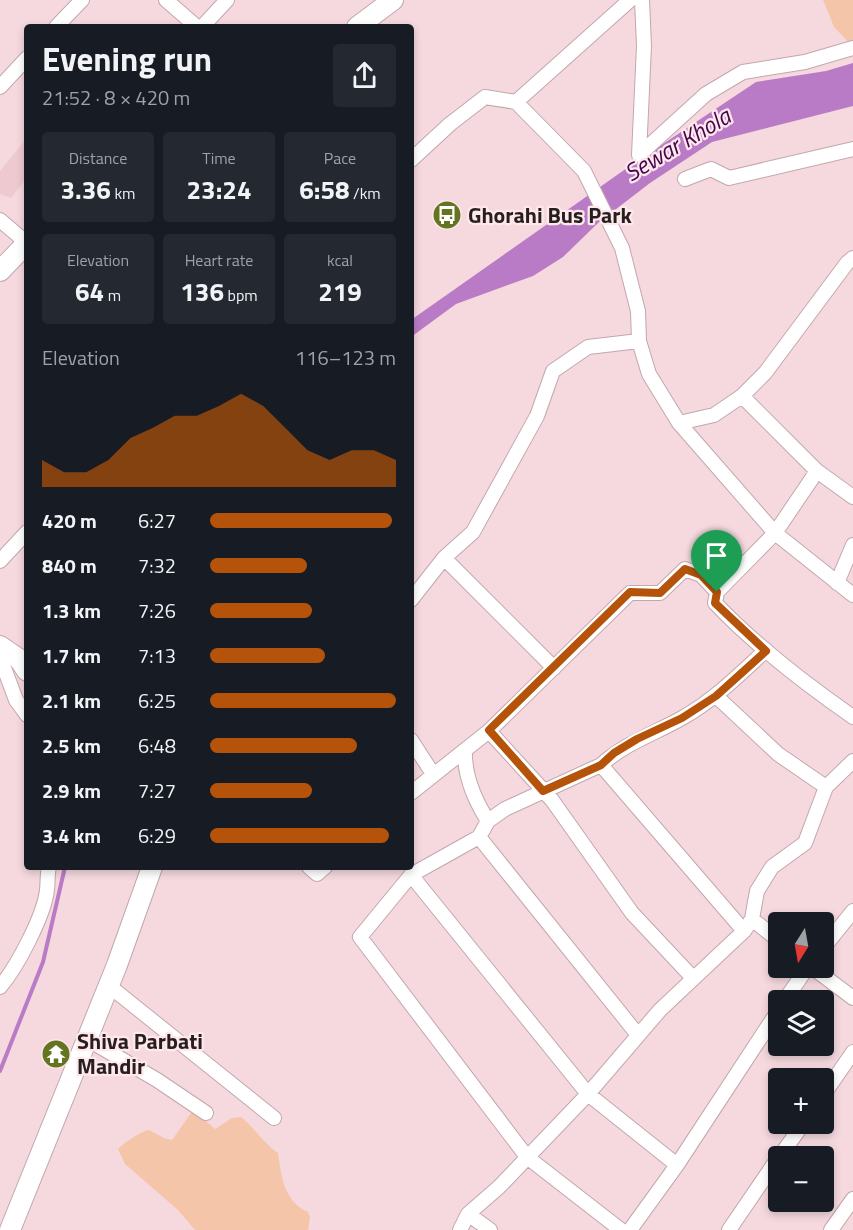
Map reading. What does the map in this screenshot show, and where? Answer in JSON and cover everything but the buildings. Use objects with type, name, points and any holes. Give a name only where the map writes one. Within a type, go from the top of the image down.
[{"type":"street","points":[[59,24],[82,0]]},
{"type":"street","points":[[166,0],[194,24]]},
{"type":"street","points":[[205,24],[227,0]]},
{"type":"street","points":[[361,24],[393,0]]},
{"type":"street","points":[[516,102],[630,0]]},
{"type":"street","points":[[642,0],[644,46],[639,155],[706,94],[743,72],[806,62],[853,48]]},
{"type":"street","points":[[0,87],[24,61]]},
{"type":"street","points":[[414,157],[450,124],[485,97],[516,102],[584,171],[622,248],[639,311],[639,341],[650,374],[679,423],[775,533],[853,596]]},
{"type":"street","points":[[685,179],[711,169],[729,178],[853,149]]},
{"type":"street","points":[[0,220],[24,240]]},
{"type":"street","points":[[0,271],[24,246]]},
{"type":"street","points":[[679,423],[714,415],[742,396],[765,373],[853,258]]},
{"type":"street","points":[[414,596],[444,558],[473,532],[537,416],[553,370],[588,346],[639,341]]},
{"type":"street","points":[[742,396],[817,471],[853,497]]},
{"type":"street","points":[[817,471],[775,533],[717,592],[715,603],[766,651],[853,717]]},
{"type":"street","points":[[0,561],[24,535]]},
{"type":"street","points":[[837,583],[853,545]]},
{"type":"street","points":[[444,558],[554,668]]},
{"type":"street","points":[[414,790],[489,730],[630,592],[660,593],[685,569],[701,575],[717,592]]},
{"type":"street","points":[[0,646],[18,660],[16,700],[24,711]]},
{"type":"street","points":[[621,1230],[526,1157],[360,937],[411,875],[479,837],[488,821],[505,809],[601,765],[614,753],[637,739],[682,718],[716,696],[766,651]]},
{"type":"street","points":[[716,696],[778,754],[826,787]]},
{"type":"street","points":[[489,730],[552,800],[632,914],[693,978]]},
{"type":"street","points":[[414,745],[433,774]]},
{"type":"street","points":[[465,750],[464,763],[468,780],[477,804],[488,821]]},
{"type":"street","points":[[460,1230],[468,1214],[499,1187],[588,1094],[660,1010],[744,931],[752,918],[757,891],[772,867],[806,843],[826,787],[853,761]]},
{"type":"street","points":[[601,765],[744,931]]},
{"type":"street","points":[[479,837],[638,1035]]},
{"type":"street","points":[[0,988],[24,950],[44,905],[49,870]]},
{"type":"street","points":[[10,1230],[87,1039],[151,870]]},
{"type":"street","points":[[411,875],[588,1094],[677,1165]]},
{"type":"street","points":[[834,935],[853,911]]},
{"type":"street","points":[[752,918],[768,932]]},
{"type":"street","points":[[826,978],[853,998]]},
{"type":"street","points":[[108,985],[274,1118]]},
{"type":"street","points":[[630,1230],[677,1165],[768,1026]]},
{"type":"street","points":[[87,1039],[157,1080],[207,1113]]},
{"type":"street","points":[[834,1080],[853,1052]]},
{"type":"street","points":[[729,1230],[768,1173]]},
{"type":"street","points":[[831,1230],[853,1198]]},
{"type":"street","points":[[468,1214],[490,1230]]},
{"type":"shaded area","points":[[823,0],[853,0],[853,47],[834,27]]},
{"type":"shaded area","points":[[24,142],[24,182],[11,198],[0,194],[0,171]]},
{"type":"shaded area","points":[[191,1113],[199,1115],[215,1129],[232,1118],[241,1117],[278,1153],[282,1179],[289,1195],[294,1202],[308,1212],[310,1217],[308,1230],[195,1230],[178,1210],[125,1164],[118,1149],[125,1143],[149,1130],[172,1140]]},
{"type":"water","points":[[853,63],[853,106],[712,142],[650,183],[598,223],[563,257],[533,276],[456,304],[414,335],[414,318],[627,168],[756,82],[826,71]]},
{"type":"waterway","name":"Sewar Khola","points":[[0,1071],[43,962],[64,870]]},
{"type":"place","name":"Ghorahi Bus Park","points":[[447,215]]},
{"type":"place","name":"Shiva Parbati Mandir","points":[[56,1054]]},
{"type":"route","points":[[685,569],[701,575],[717,592],[715,603],[766,651],[716,696],[682,718],[637,739],[614,753],[601,765],[543,791],[489,730],[630,592],[660,593],[685,569]]}]
